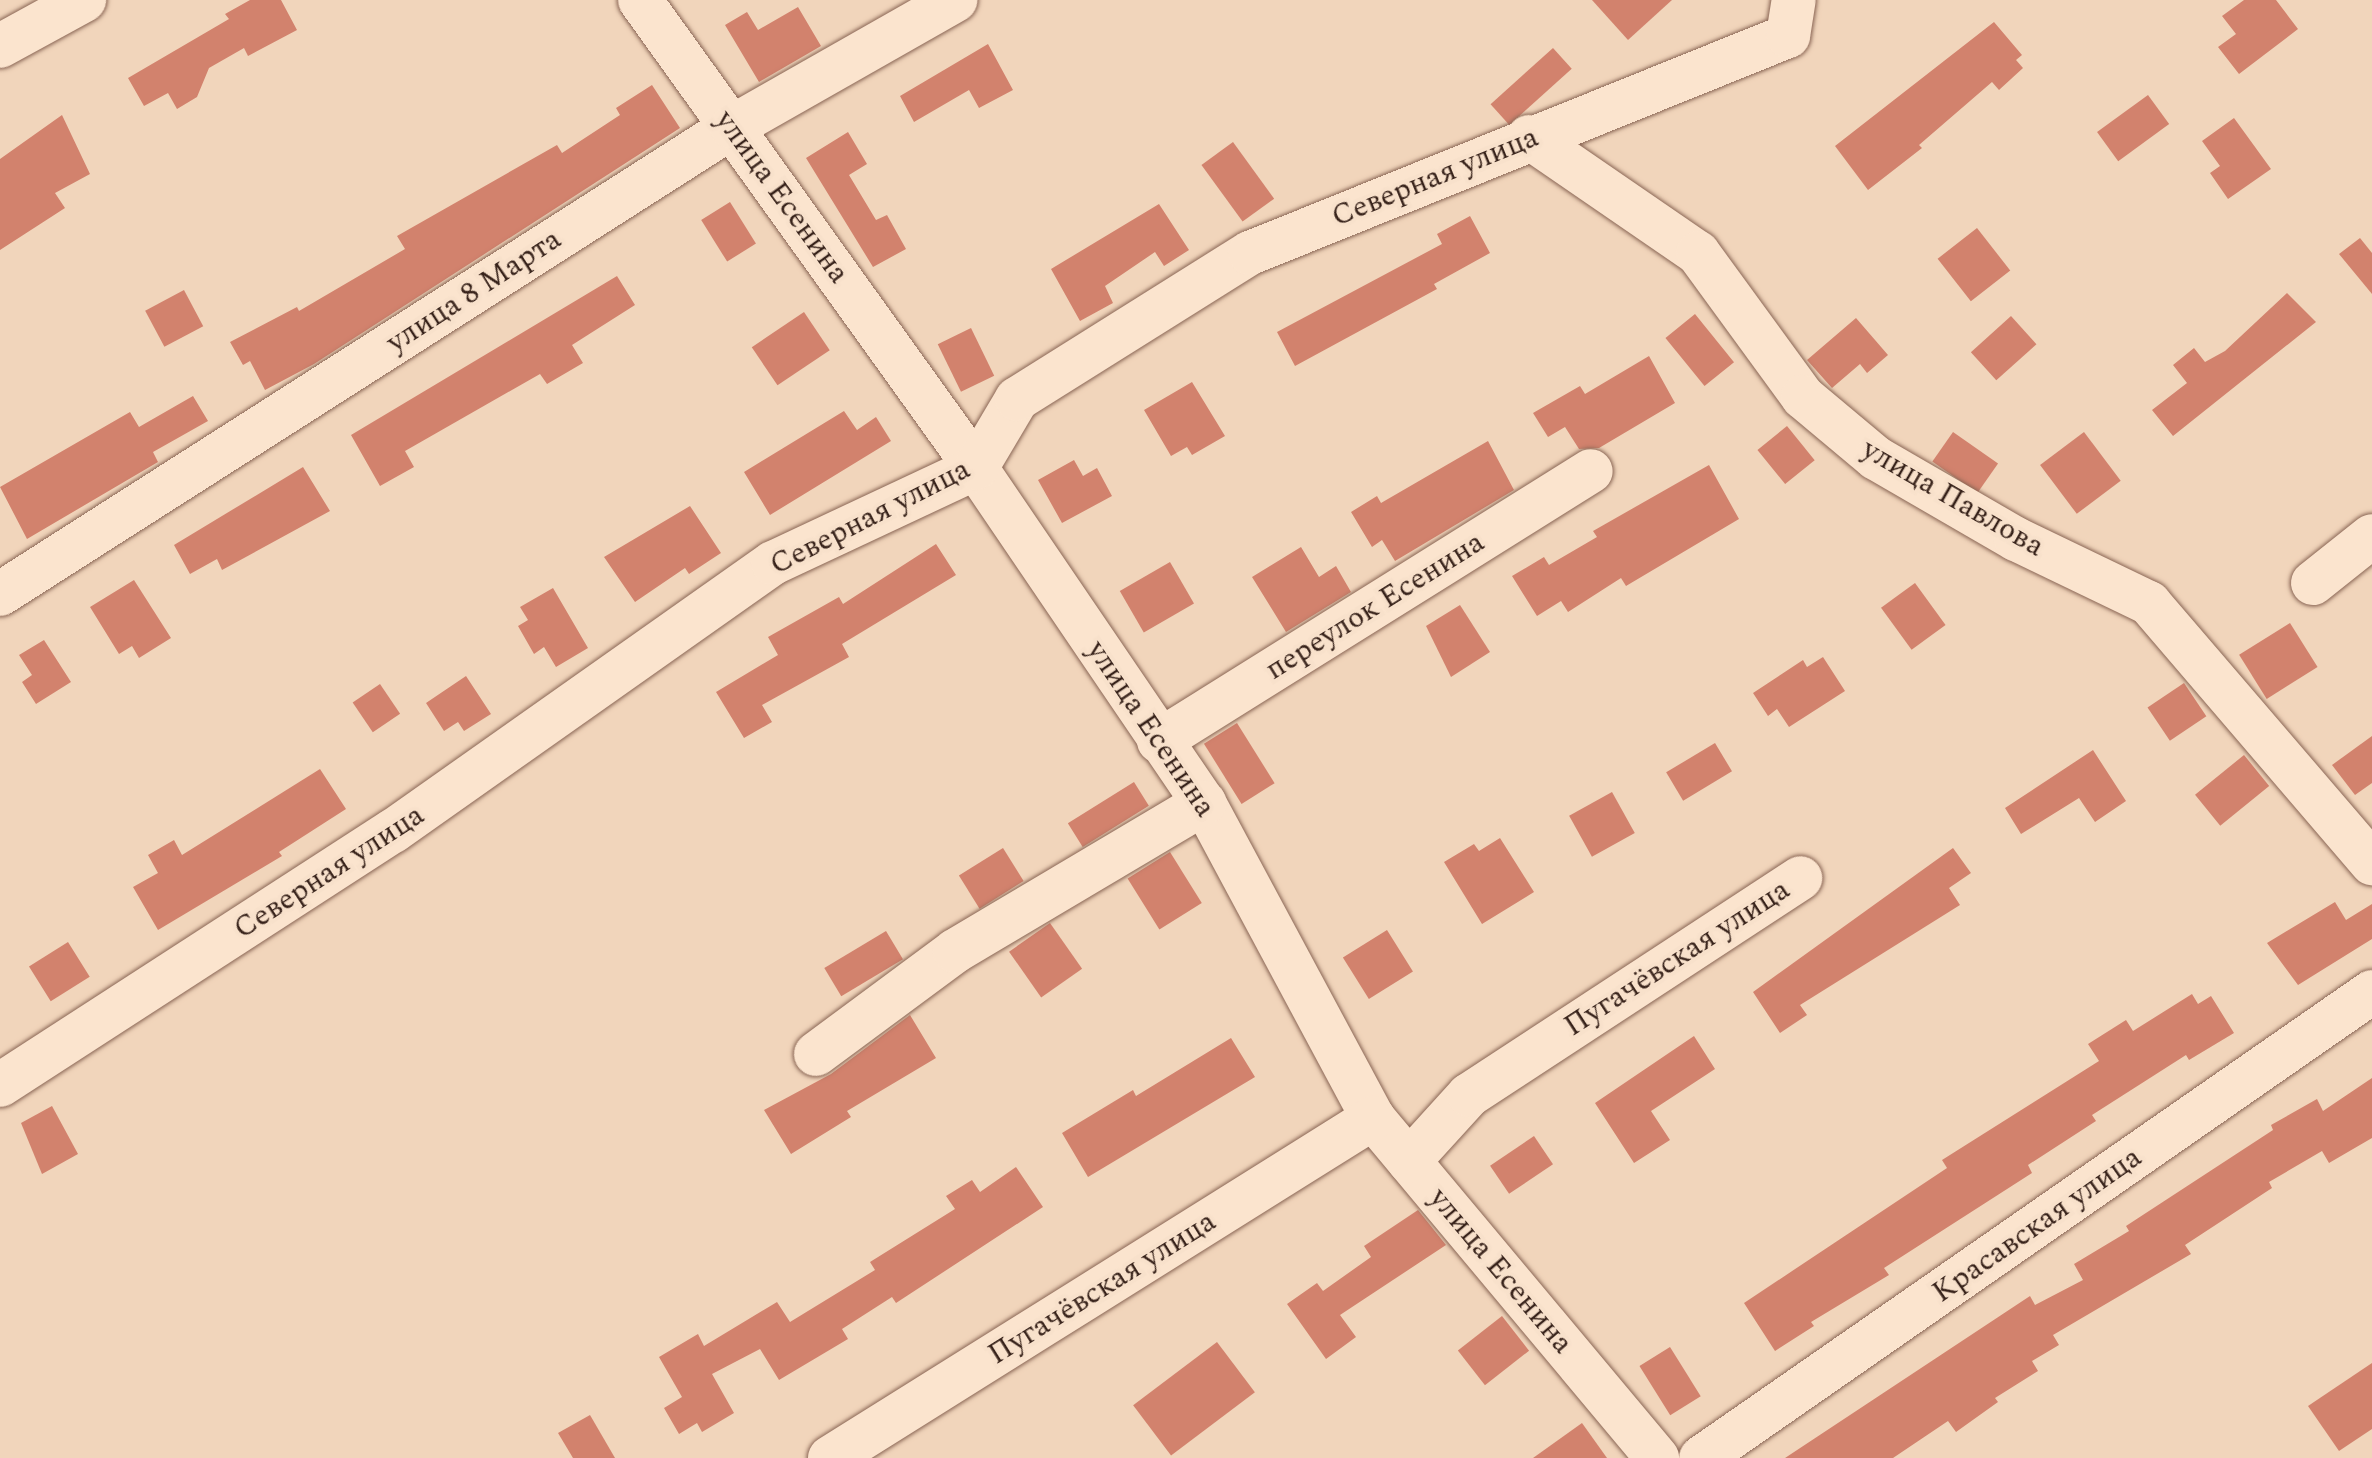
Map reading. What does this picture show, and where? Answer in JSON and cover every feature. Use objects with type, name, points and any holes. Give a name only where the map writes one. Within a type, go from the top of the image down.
[{"type":"street","points":[[0,46],[84,0]]},
{"type":"street","name":"улица Есенина","points":[[640,0],[976,468],[1204,803],[1373,1118],[1657,1458]]},
{"type":"street","name":"улица 8 Марта","points":[[0,594],[732,127],[956,0]]},
{"type":"street","name":"Северная улица","points":[[0,1085],[393,831],[773,563],[976,468],[1017,399],[1250,253],[1529,137],[1788,36],[1794,0]]},
{"type":"street","name":"улица Павлова","points":[[1529,137],[1698,253],[1803,397],[1876,458],[2016,539],[2149,603],[2372,863]]},
{"type":"street","name":"переулок Есенина","points":[[1159,741],[1591,471]]},
{"type":"street","points":[[2313,583],[2372,536]]},
{"type":"street","points":[[816,1054],[955,951],[1204,803]]},
{"type":"street","name":"Пугачёвская улица","points":[[1409,1161],[1469,1095],[1800,878]]},
{"type":"street","name":"Красавская улица","points":[[1701,1458],[2372,992]]},
{"type":"street","name":"Пугачёвская улица","points":[[830,1458],[1373,1118]]},
{"type":"building","points":[[250,0],[281,0],[297,30],[248,56],[244,48],[209,68],[197,97],[177,109],[168,93],[144,106],[128,78],[229,19],[225,14]]},
{"type":"building","points":[[1592,0],[1672,0],[1628,40]]},
{"type":"building","points":[[2244,0],[2276,0],[2298,29],[2239,74],[2218,47],[2236,34],[2222,16]]},
{"type":"building","points":[[798,7],[821,46],[759,82],[725,25],[747,12],[758,30]]},
{"type":"building","points":[[1994,22],[2022,55],[2016,60],[2023,68],[1999,90],[1992,82],[1919,145],[1922,148],[1868,190],[1835,146]]},
{"type":"building","points":[[988,44],[1013,90],[979,108],[969,90],[914,122],[900,96]]},
{"type":"building","points":[[1553,48],[1572,69],[1509,125],[1491,104]]},
{"type":"building","points":[[652,85],[680,128],[314,364],[265,390],[250,361],[243,365],[230,342],[297,307],[299,311],[405,249],[397,236],[557,145],[562,153],[620,115],[616,108]]},
{"type":"building","points":[[2148,95],[2169,124],[2118,161],[2097,132]]},
{"type":"building","points":[[62,115],[90,174],[55,193],[65,208],[0,250],[0,159]]},
{"type":"building","points":[[2234,118],[2271,169],[2228,199],[2210,173],[2220,166],[2202,141]]},
{"type":"building","points":[[848,132],[867,164],[849,175],[876,220],[887,215],[906,249],[873,267],[806,158]]},
{"type":"building","points":[[1233,142],[1274,199],[1243,222],[1201,165]]},
{"type":"building","points":[[730,202],[756,244],[727,262],[701,220]]},
{"type":"building","points":[[1159,204],[1189,250],[1164,266],[1155,252],[1105,286],[1113,303],[1080,321],[1051,269]]},
{"type":"building","points":[[1470,216],[1490,253],[1434,284],[1437,289],[1295,366],[1277,332],[1442,244],[1437,234]]},
{"type":"building","points":[[1977,228],[2010,271],[1971,301],[1938,259]]},
{"type":"building","points":[[2360,238],[2372,253],[2372,294],[2339,254]]},
{"type":"building","points":[[617,276],[635,305],[572,345],[583,363],[547,384],[540,374],[405,451],[414,467],[380,486],[351,435]]},
{"type":"building","points":[[184,290],[203,326],[164,347],[145,311]]},
{"type":"building","points":[[2287,293],[2316,322],[2173,436],[2152,410],[2187,383],[2173,365],[2194,348],[2205,362],[2225,351]]},
{"type":"building","points":[[804,312],[830,350],[777,385],[752,347]]},
{"type":"building","points":[[1695,314],[1734,362],[1704,386],[1665,338]]},
{"type":"building","points":[[2011,316],[2036,344],[1996,380],[1971,352]]},
{"type":"building","points":[[1856,318],[1888,355],[1867,373],[1860,364],[1832,388],[1807,360]]},
{"type":"building","points":[[971,328],[994,376],[961,392],[938,344]]},
{"type":"building","points":[[1649,356],[1675,403],[1599,448],[1579,449],[1565,427],[1548,437],[1533,413],[1580,386],[1585,394]]},
{"type":"building","points":[[1192,382],[1225,436],[1192,455],[1187,447],[1171,456],[1144,410]]},
{"type":"building","points":[[193,396],[208,421],[153,452],[158,462],[27,539],[0,487],[130,412],[139,427]]},
{"type":"building","points":[[844,411],[857,430],[876,417],[891,441],[770,515],[744,472]]},
{"type":"building","points":[[1787,426],[1815,460],[1785,484],[1757,450]]},
{"type":"building","points":[[1953,432],[1998,464],[1977,493],[1932,461]]},
{"type":"building","points":[[2084,432],[2121,481],[2077,514],[2040,465]]},
{"type":"building","points":[[1488,441],[1514,490],[1395,561],[1382,540],[1372,547],[1351,512],[1377,496],[1381,503]]},
{"type":"building","points":[[1074,460],[1083,476],[1097,468],[1112,496],[1062,523],[1038,480]]},
{"type":"building","points":[[1709,465],[1739,519],[1626,586],[1621,578],[1568,612],[1561,601],[1537,616],[1512,576],[1544,557],[1549,565],[1597,537],[1593,531]]},
{"type":"building","points":[[303,467],[330,511],[222,570],[217,559],[190,574],[174,545]]},
{"type":"building","points":[[690,506],[721,553],[689,574],[685,568],[635,602],[604,557]]},
{"type":"building","points":[[936,544],[956,575],[842,644],[849,657],[762,705],[772,722],[744,738],[716,692],[778,655],[768,637],[839,597],[843,604]]},
{"type":"building","points":[[1301,547],[1319,577],[1336,566],[1351,592],[1286,632],[1252,577]]},
{"type":"building","points":[[1170,562],[1194,604],[1144,633],[1120,591]]},
{"type":"building","points":[[134,580],[171,638],[139,658],[132,646],[119,654],[90,607]]},
{"type":"building","points":[[1915,583],[1946,625],[1912,650],[1881,608]]},
{"type":"building","points":[[553,588],[588,648],[556,667],[544,647],[534,654],[518,626],[528,620],[520,607]]},
{"type":"building","points":[[1460,605],[1490,652],[1451,677],[1426,626]]},
{"type":"building","points":[[2290,623],[2318,667],[2267,699],[2239,655]]},
{"type":"building","points":[[44,640],[71,682],[36,704],[22,682],[32,675],[19,655]]},
{"type":"building","points":[[1823,657],[1845,691],[1789,727],[1777,709],[1768,716],[1753,693],[1803,660],[1807,667]]},
{"type":"building","points":[[466,676],[491,714],[464,731],[458,722],[444,731],[426,703]]},
{"type":"building","points":[[2184,683],[2206,716],[2170,741],[2148,708]]},
{"type":"building","points":[[380,684],[400,714],[373,732],[353,702]]},
{"type":"building","points":[[1237,723],[1275,783],[1242,804],[1204,744]]},
{"type":"building","points":[[2372,736],[2372,783],[2355,795],[2332,765]]},
{"type":"building","points":[[1715,743],[1732,771],[1683,801],[1666,772]]},
{"type":"building","points":[[2093,750],[2126,801],[2095,822],[2079,798],[2021,834],[2005,808]]},
{"type":"building","points":[[2244,755],[2269,786],[2220,826],[2195,795]]},
{"type":"building","points":[[320,769],[346,809],[279,852],[282,856],[158,930],[133,887],[158,873],[148,855],[174,840],[182,855]]},
{"type":"building","points":[[1134,782],[1149,806],[1083,847],[1068,823]]},
{"type":"building","points":[[1612,792],[1635,833],[1592,857],[1569,816]]},
{"type":"building","points":[[1500,838],[1534,892],[1482,924],[1444,862],[1474,844],[1479,851]]},
{"type":"building","points":[[1003,848],[1024,881],[980,909],[959,876]]},
{"type":"building","points":[[1953,848],[1971,873],[1949,888],[1960,905],[1800,1005],[1807,1015],[1780,1033],[1753,992]]},
{"type":"building","points":[[1170,852],[1202,903],[1159,929],[1128,878]]},
{"type":"building","points":[[2335,902],[2346,920],[2372,904],[2372,939],[2298,985],[2267,943]]},
{"type":"building","points":[[1050,923],[1082,969],[1041,998],[1009,952]]},
{"type":"building","points":[[1387,930],[1413,972],[1369,999],[1343,958]]},
{"type":"building","points":[[886,931],[903,959],[841,996],[824,968]]},
{"type":"building","points":[[68,942],[90,977],[51,1001],[29,966]]},
{"type":"building","points":[[2192,994],[2198,1004],[2211,996],[2234,1033],[2189,1060],[2186,1055],[2092,1115],[2096,1121],[2028,1165],[2032,1173],[1884,1268],[1889,1275],[1811,1322],[1814,1326],[1775,1351],[1744,1303],[1947,1168],[1942,1160],[2099,1061],[2088,1044],[2126,1020],[2133,1031]]},
{"type":"building","points":[[910,1015],[936,1058],[847,1111],[851,1117],[791,1154],[764,1110],[831,1074]]},
{"type":"building","points":[[1694,1036],[1715,1069],[1651,1111],[1670,1140],[1634,1163],[1595,1103]]},
{"type":"building","points":[[1231,1038],[1255,1077],[1088,1177],[1062,1133],[1133,1090],[1136,1096]]},
{"type":"building","points":[[2372,1078],[2372,1138],[2329,1163],[2322,1151],[2269,1182],[2272,1188],[2185,1245],[2191,1254],[2053,1335],[2059,1345],[2032,1361],[2038,1371],[1995,1398],[1998,1402],[1956,1432],[1948,1421],[1893,1458],[1785,1458],[2030,1296],[2035,1305],[2083,1280],[2074,1264],[2129,1231],[2126,1226],[2273,1130],[2271,1125],[2317,1099],[2323,1111]]},
{"type":"building","points":[[52,1106],[78,1154],[42,1174],[21,1123]]},
{"type":"building","points":[[1534,1136],[1553,1164],[1509,1194],[1490,1166]]},
{"type":"building","points":[[1016,1167],[1043,1207],[896,1303],[892,1297],[842,1329],[848,1339],[779,1380],[760,1349],[712,1374],[734,1413],[702,1432],[697,1423],[679,1434],[664,1408],[682,1397],[659,1357],[698,1334],[704,1346],[777,1302],[790,1322],[875,1270],[870,1262],[955,1209],[946,1196],[972,1180],[980,1192]]},
{"type":"building","points":[[1418,1210],[1446,1245],[1340,1315],[1356,1337],[1326,1359],[1287,1304],[1317,1283],[1323,1291],[1371,1257],[1364,1246]]},
{"type":"building","points":[[1502,1316],[1529,1351],[1485,1385],[1458,1350]]},
{"type":"building","points":[[1217,1342],[1255,1392],[1171,1456],[1133,1405]]},
{"type":"building","points":[[1670,1347],[1701,1396],[1670,1415],[1639,1366]]},
{"type":"building","points":[[2372,1363],[2372,1429],[2339,1451],[2308,1406]]},
{"type":"building","points":[[590,1415],[615,1458],[573,1458],[558,1433]]},
{"type":"building","points":[[1582,1423],[1607,1458],[1533,1458]]}]
